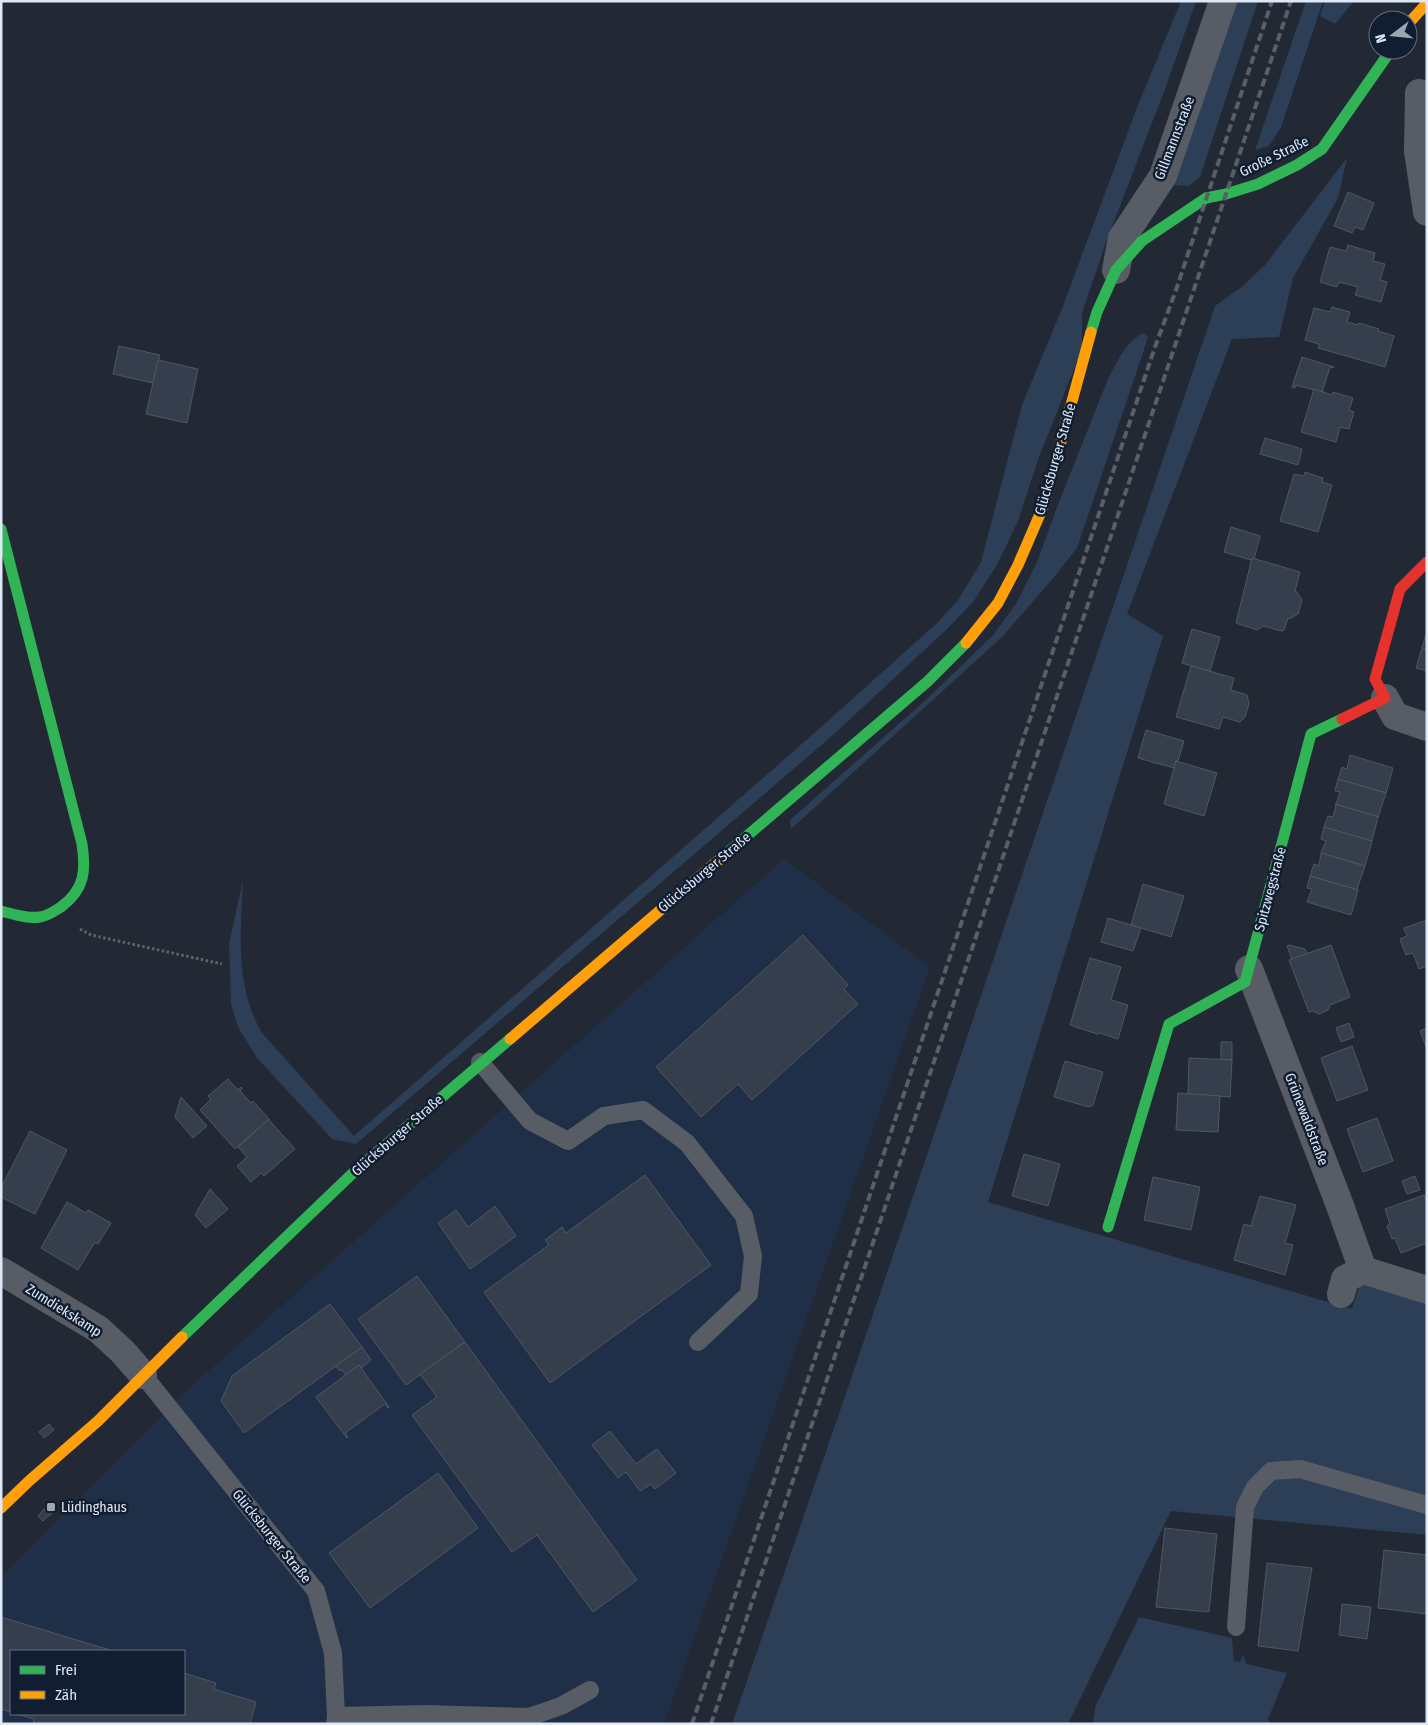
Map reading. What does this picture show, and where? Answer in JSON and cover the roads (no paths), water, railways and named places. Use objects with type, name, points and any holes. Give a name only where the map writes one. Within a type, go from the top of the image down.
[{"type":"main road","points":[[1418,13],[1427,3]]},
{"type":"main road","name":"Große Straße","points":[[1116,270],[1142,241],[1206,198],[1258,184],[1297,165],[1322,149],[1384,60]]},
{"type":"main road","name":"Glücksburger Straße","points":[[1,1508],[98,1421],[143,1375],[354,1172],[480,1062],[927,682],[966,643],[998,604],[1043,508],[1097,312],[1116,270]]},
{"type":"main road","points":[[1,529],[86,866],[82,884],[72,899],[42,917],[1,911]]},
{"type":"main road","points":[[1385,698],[1375,679],[1400,589],[1427,562]]},
{"type":"main road","name":"Spitzwegstraße","points":[[1108,1227],[1169,1024],[1245,982],[1311,734],[1385,698]]},
{"type":"street","name":"Gillmannstraße","points":[[1116,270],[1122,238],[1164,176],[1223,1]]},
{"type":"street","points":[[1419,93],[1418,152],[1427,212]]},
{"type":"street","points":[[1385,698],[1396,716],[1427,727]]},
{"type":"street","name":"Grünewaldstraße","points":[[1249,969],[1363,1270]]},
{"type":"street","points":[[1341,1294],[1344,1279],[1363,1270],[1427,1290]]},
{"type":"street","name":"Zumdiekskamp","points":[[1,1271],[98,1329],[123,1352],[143,1375]]},
{"type":"lane","points":[[480,1062],[530,1122],[568,1142],[604,1116],[643,1110],[687,1143],[738,1208],[744,1216],[753,1256],[749,1294],[698,1342]]},
{"type":"lane","name":"Glücksburger Straße","points":[[143,1375],[316,1591],[333,1653],[336,1720]]},
{"type":"lane","points":[[1236,1627],[1245,1507],[1255,1487],[1271,1471],[1300,1469],[1427,1505]]},
{"type":"lane","points":[[336,1720],[426,1714],[529,1717],[561,1706],[590,1690]]},
{"type":"railway","points":[[692,1724],[1272,1]]},
{"type":"railway","points":[[711,1724],[1291,1]]},
{"type":"place","name":"Lüdinghaus","points":[[51,1507]]}]
